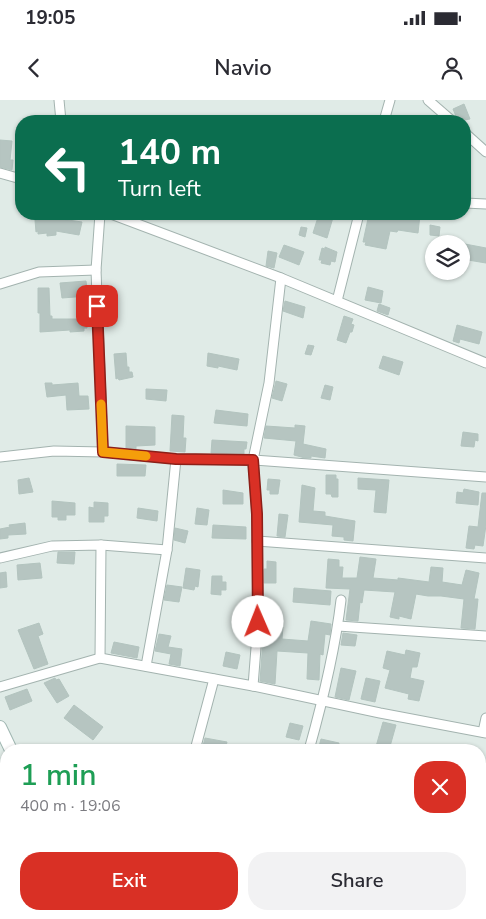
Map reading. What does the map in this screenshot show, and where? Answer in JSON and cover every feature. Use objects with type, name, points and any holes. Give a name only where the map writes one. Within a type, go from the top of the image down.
[{"type":"main road","points":[[0,727],[8,744]]},
{"type":"street","points":[[59,100],[60,115]]},
{"type":"street","points":[[386,115],[390,100]]},
{"type":"street","points":[[428,100],[445,115]]},
{"type":"street","points":[[471,138],[486,152]]},
{"type":"street","points":[[0,173],[15,177]]},
{"type":"street","points":[[471,203],[486,204]]},
{"type":"street","points":[[100,220],[96,270],[103,452]]},
{"type":"street","points":[[126,220],[281,278],[486,363]]},
{"type":"street","points":[[337,301],[357,220]]},
{"type":"street","points":[[0,284],[39,272],[96,270]]},
{"type":"street","points":[[253,686],[258,622],[257,514],[253,460],[268,383],[281,278]]},
{"type":"street","points":[[0,457],[54,450],[103,452],[176,459],[253,460],[486,477]]},
{"type":"street","points":[[146,666],[167,550],[176,459]]},
{"type":"street","points":[[257,541],[486,558]]},
{"type":"street","points":[[0,558],[52,546],[101,545],[167,550]]},
{"type":"street","points":[[100,658],[101,545]]},
{"type":"street","points":[[311,744],[323,700],[338,626],[341,600]]},
{"type":"street","points":[[338,626],[486,636]]},
{"type":"street","points":[[0,687],[100,658],[484,732],[486,718]]},
{"type":"street","points":[[197,744],[214,679]]},
{"type":"building","points":[[464,104],[468,115],[456,115],[453,109]]},
{"type":"building","points":[[0,140],[12,141],[10,160],[13,160],[12,170],[0,167]]},
{"type":"building","points":[[35,220],[82,222],[79,235],[56,231],[56,235],[47,236],[47,233],[38,234],[38,231],[36,232]]},
{"type":"building","points":[[317,220],[332,220],[327,238],[313,233]]},
{"type":"building","points":[[368,220],[419,220],[418,233],[398,230],[397,232],[390,231],[386,249],[365,245],[366,242],[363,242]]},
{"type":"building","points":[[430,225],[440,227],[439,235],[430,235]]},
{"type":"building","points":[[301,227],[307,228],[305,237],[299,235]]},
{"type":"building","points":[[284,245],[304,252],[299,265],[279,257]]},
{"type":"building","points":[[470,245],[486,248],[486,263],[470,260]]},
{"type":"building","points":[[325,247],[337,252],[335,262],[331,261],[330,265],[321,263],[322,260],[319,260],[322,248],[325,249]]},
{"type":"building","points":[[268,251],[277,253],[274,268],[266,266]]},
{"type":"building","points":[[86,281],[88,296],[62,298],[60,283]]},
{"type":"building","points":[[368,287],[383,291],[381,303],[365,300]]},
{"type":"building","points":[[38,288],[49,288],[50,316],[52,316],[52,319],[87,319],[87,328],[84,328],[84,331],[40,332]]},
{"type":"building","points":[[285,301],[305,307],[303,318],[283,311]]},
{"type":"building","points":[[379,304],[390,308],[388,315],[377,311]]},
{"type":"building","points":[[344,316],[353,319],[351,324],[354,325],[346,343],[337,340]]},
{"type":"building","points":[[457,325],[482,332],[479,344],[460,339],[459,343],[453,341]]},
{"type":"building","points":[[308,345],[314,346],[311,355],[305,354]]},
{"type":"building","points":[[126,353],[127,367],[129,367],[129,372],[132,372],[133,377],[119,380],[118,378],[116,379],[114,354]]},
{"type":"building","points":[[208,353],[239,359],[237,370],[207,366]]},
{"type":"building","points":[[383,356],[403,362],[399,375],[379,368]]},
{"type":"building","points":[[276,381],[287,384],[282,401],[272,398]]},
{"type":"building","points":[[45,383],[52,383],[52,385],[78,383],[79,396],[88,396],[89,409],[67,410],[66,395],[47,397]]},
{"type":"building","points":[[325,385],[333,387],[330,400],[321,398]]},
{"type":"building","points":[[146,389],[167,390],[166,401],[146,399]]},
{"type":"building","points":[[216,410],[248,414],[247,426],[214,423]]},
{"type":"building","points":[[172,415],[184,416],[183,438],[186,438],[185,452],[170,451]]},
{"type":"building","points":[[295,425],[305,426],[303,444],[326,449],[325,458],[311,456],[311,458],[305,458],[294,455],[296,441],[264,438],[266,426],[295,428]]},
{"type":"building","points":[[126,426],[155,427],[155,445],[136,446],[136,449],[126,448]]},
{"type":"building","points":[[463,432],[478,434],[478,441],[475,440],[474,447],[461,446]]},
{"type":"building","points":[[212,440],[247,442],[246,449],[244,449],[244,454],[211,453]]},
{"type":"building","points":[[117,464],[146,465],[145,476],[117,476]]},
{"type":"building","points":[[326,475],[336,475],[336,479],[338,479],[338,497],[326,494]]},
{"type":"building","points":[[29,478],[33,492],[19,494],[18,480]]},
{"type":"building","points":[[358,478],[389,480],[386,513],[374,512],[376,490],[358,489]]},
{"type":"building","points":[[268,479],[280,480],[278,494],[270,494],[270,490],[267,490]]},
{"type":"building","points":[[302,485],[315,488],[313,511],[325,512],[325,516],[355,521],[353,541],[344,540],[344,537],[332,536],[333,525],[299,522]]},
{"type":"building","points":[[464,489],[479,492],[478,505],[456,503],[457,492],[463,493]]},
{"type":"building","points":[[223,490],[243,493],[243,504],[223,504]]},
{"type":"building","points":[[482,493],[486,493],[486,525],[483,546],[475,545],[474,549],[466,548],[469,526],[478,527]]},
{"type":"building","points":[[52,501],[75,503],[75,515],[66,515],[66,520],[58,520],[58,517],[52,517]]},
{"type":"building","points":[[94,502],[108,503],[108,516],[104,516],[104,522],[89,522],[89,507],[94,508]]},
{"type":"building","points":[[138,508],[158,511],[157,521],[137,518]]},
{"type":"building","points":[[197,508],[209,510],[207,525],[195,524]]},
{"type":"building","points":[[279,514],[288,515],[285,537],[277,536]]},
{"type":"building","points":[[25,523],[26,534],[8,535],[8,538],[0,539],[0,529],[10,527],[9,525]]},
{"type":"building","points":[[213,525],[246,527],[246,539],[212,538]]},
{"type":"building","points":[[175,528],[188,531],[185,543],[174,540]]},
{"type":"building","points":[[58,552],[75,552],[74,564],[57,563]]},
{"type":"building","points":[[360,557],[376,559],[373,578],[398,580],[398,578],[429,582],[431,567],[443,568],[442,582],[462,585],[466,570],[479,573],[474,599],[478,599],[475,629],[461,628],[464,599],[416,594],[411,619],[399,616],[399,619],[390,617],[395,592],[364,590],[362,603],[360,602],[358,621],[346,620],[350,589],[326,588],[328,559],[339,560],[339,567],[343,567],[342,578],[357,578]]},
{"type":"building","points":[[267,561],[276,562],[276,583],[264,583],[264,569],[267,569]]},
{"type":"building","points":[[40,563],[42,578],[18,580],[17,565]]},
{"type":"building","points":[[186,568],[200,570],[198,587],[195,586],[194,590],[183,588]]},
{"type":"building","points":[[6,572],[7,587],[0,588],[0,573]]},
{"type":"building","points":[[212,576],[222,576],[222,582],[226,582],[226,590],[221,590],[221,595],[211,594]]},
{"type":"building","points":[[167,585],[182,587],[179,602],[164,600]]},
{"type":"building","points":[[294,588],[331,591],[330,605],[293,602]]},
{"type":"building","points":[[311,621],[331,624],[330,635],[325,634],[323,655],[320,654],[319,680],[307,679],[308,653],[277,651],[275,684],[260,681],[264,626],[283,627],[282,639],[308,641]]},
{"type":"building","points":[[39,623],[43,634],[38,636],[48,664],[34,669],[18,630]]},
{"type":"building","points":[[343,633],[357,635],[355,646],[341,645]]},
{"type":"building","points":[[159,634],[171,636],[168,647],[182,649],[180,666],[169,664],[171,654],[155,651]]},
{"type":"building","points":[[114,642],[139,647],[137,658],[111,653]]},
{"type":"building","points":[[406,650],[420,653],[417,667],[412,667],[410,678],[424,681],[419,701],[408,699],[409,694],[385,688],[390,670],[383,668],[387,651],[405,655]]},
{"type":"building","points":[[226,652],[240,655],[237,669],[223,666]]},
{"type":"building","points":[[341,668],[356,671],[349,700],[335,697]]},
{"type":"building","points":[[55,678],[56,680],[59,679],[69,696],[57,703],[44,683]]},
{"type":"building","points":[[366,678],[380,681],[375,702],[361,699]]},
{"type":"building","points":[[27,689],[32,701],[10,710],[5,697]]},
{"type":"building","points":[[74,705],[103,727],[93,740],[64,718]]},
{"type":"building","points":[[383,722],[396,725],[391,744],[377,744]]},
{"type":"building","points":[[290,723],[303,726],[299,740],[286,737]]},
{"type":"building","points":[[205,738],[227,742],[226,744],[204,744]]},
{"type":"building","points":[[321,739],[339,743],[339,744],[320,744]]},
{"type":"slow traffic","points":[[101,404],[103,452],[146,456]]},
{"type":"route","points":[[97,306],[103,452],[176,459],[253,460],[257,514],[258,622]]}]
